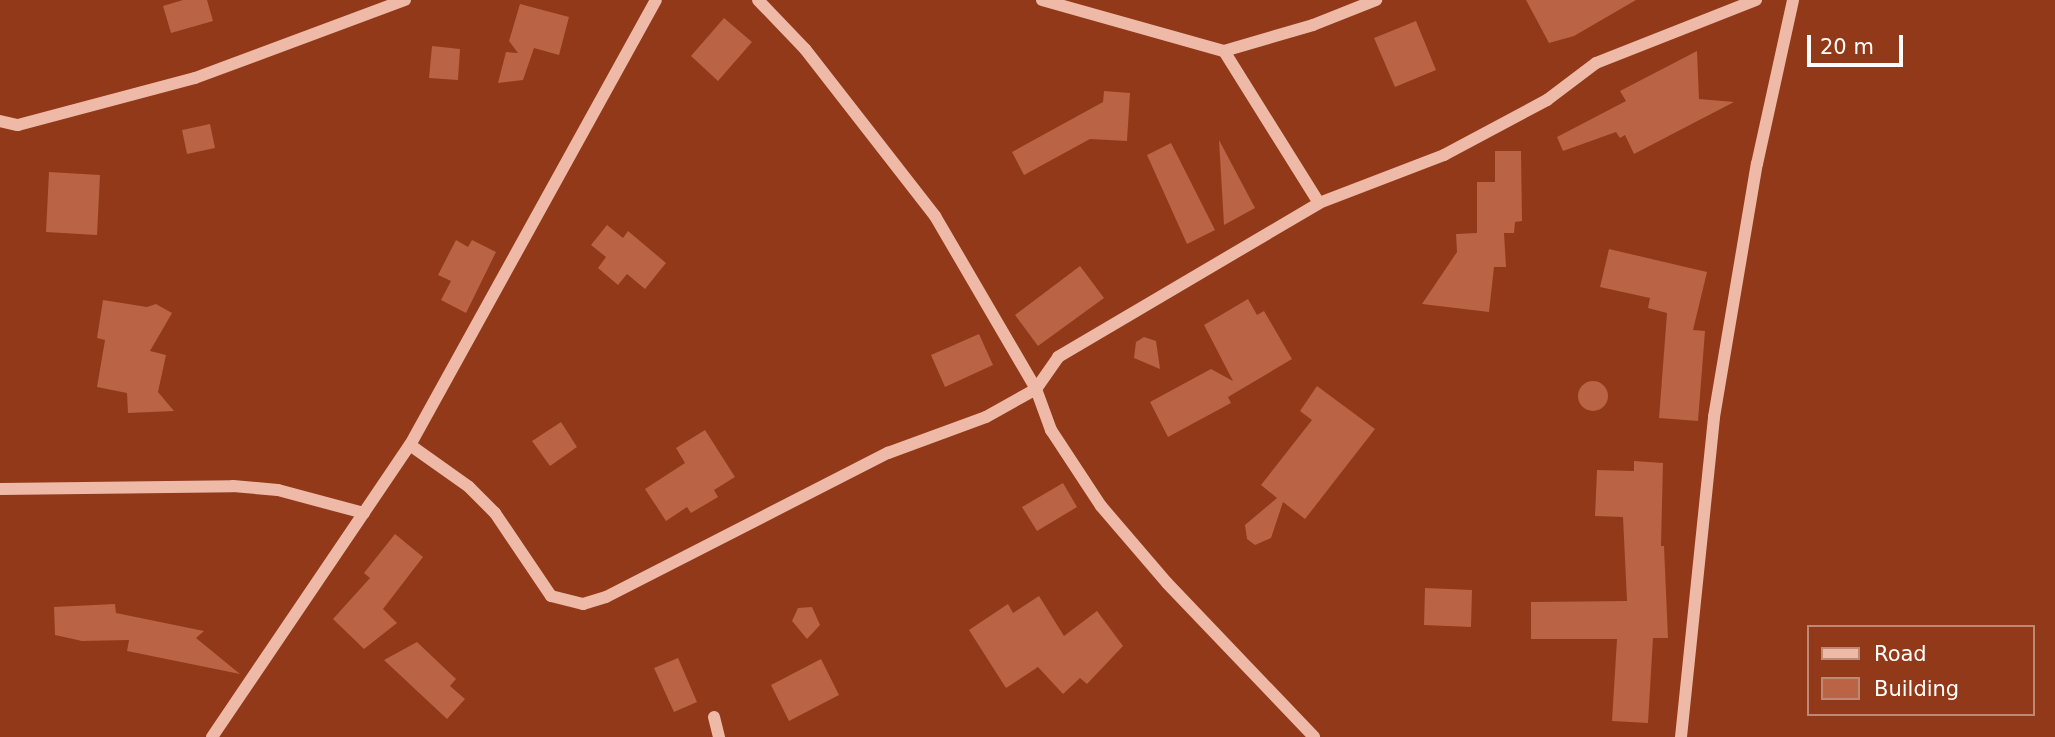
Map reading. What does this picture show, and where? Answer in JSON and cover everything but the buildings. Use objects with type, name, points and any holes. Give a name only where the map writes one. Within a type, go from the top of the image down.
[{"type":"street","points":[[0,121],[18,125],[195,78],[405,0]]},
{"type":"street","points":[[212,737],[410,445],[656,0]]},
{"type":"street","points":[[758,0],[805,49],[935,216],[1036,389],[1051,430],[1101,506],[1167,583],[1314,737]]},
{"type":"street","points":[[1042,0],[1224,51],[1313,25],[1376,0]]},
{"type":"street","points":[[410,445],[469,487],[495,513],[551,596],[583,604],[606,597],[888,453],[986,417],[1036,389],[1058,357],[1319,203],[1444,155],[1547,100],[1596,63],[1756,0]]},
{"type":"street","points":[[1681,737],[1714,416],[1757,164],[1793,0]]},
{"type":"street","points":[[1224,51],[1319,203]]},
{"type":"street","points":[[0,489],[233,486],[278,490],[364,513]]},
{"type":"street","points":[[714,717],[719,737]]}]
